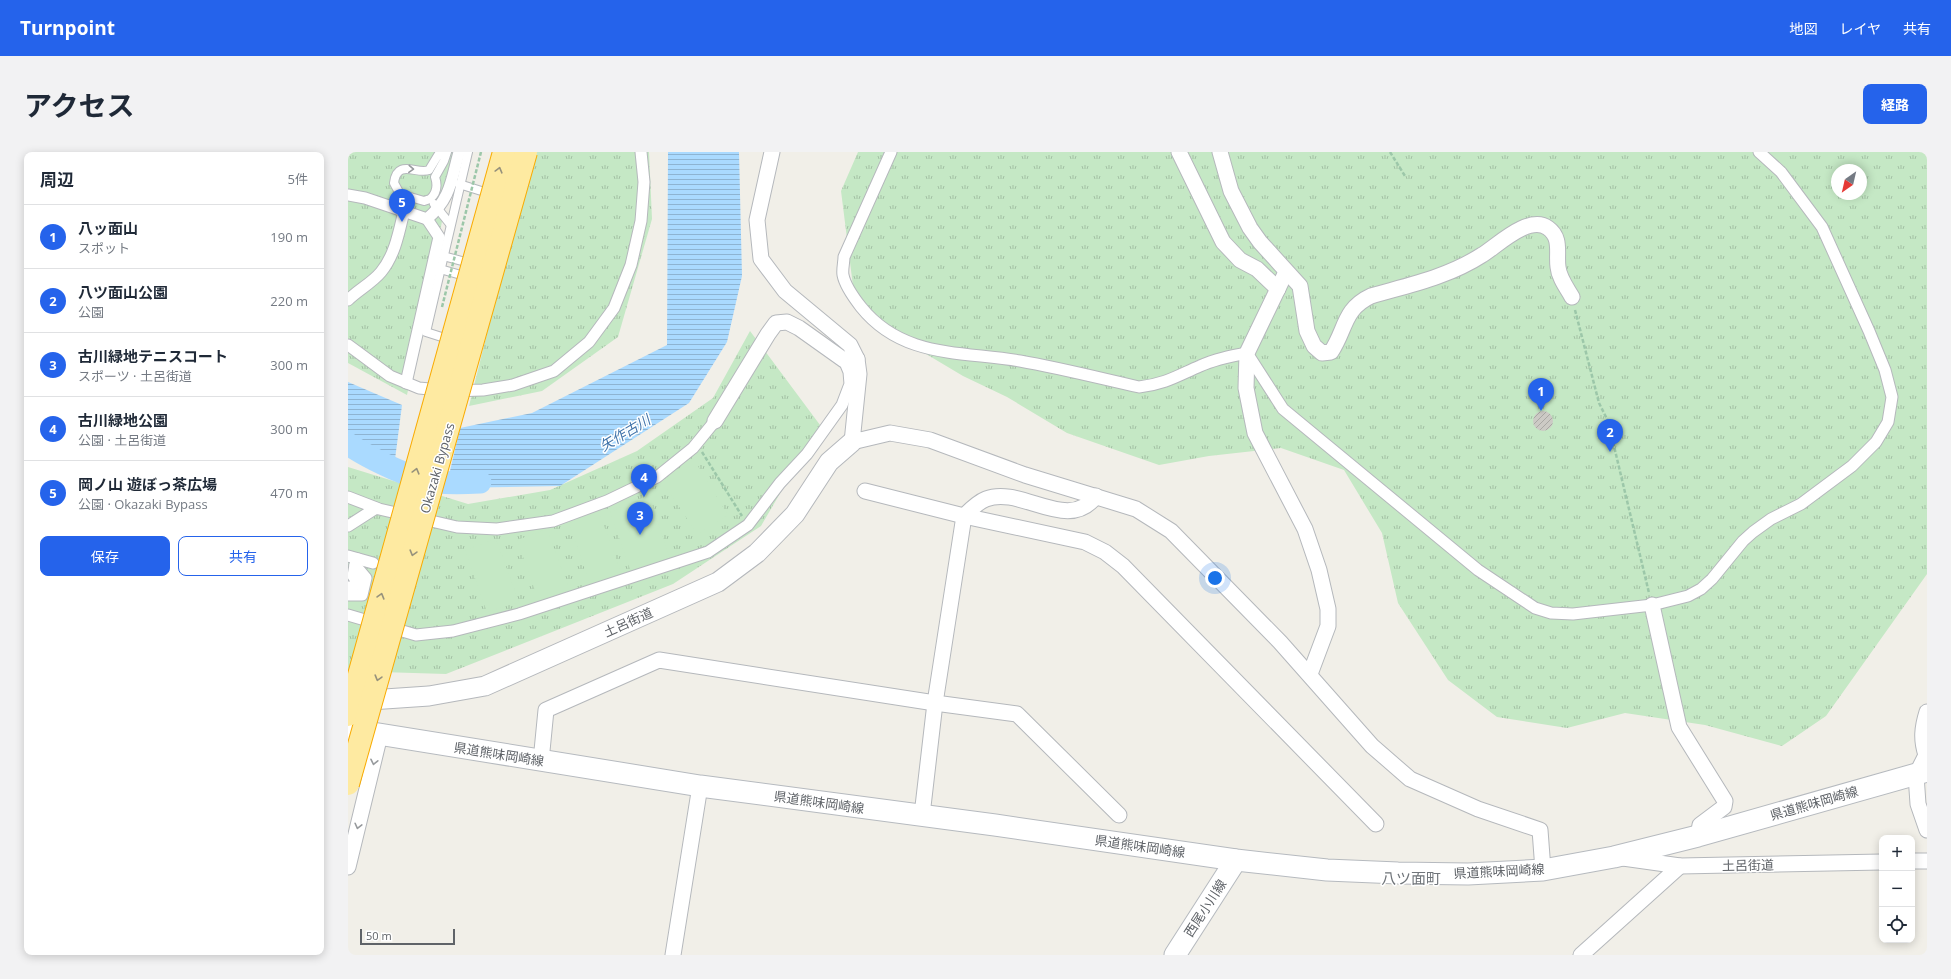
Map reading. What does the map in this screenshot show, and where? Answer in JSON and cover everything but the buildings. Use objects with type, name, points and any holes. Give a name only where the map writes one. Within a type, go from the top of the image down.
[{"type":"highway","points":[[445,366],[441,356],[473,230],[489,152]]},
{"type":"highway","name":"Okazaki Bypass","points":[[348,715],[504,152]]},
{"type":"highway","name":"Okazaki Bypass","points":[[348,784],[530,154]]},
{"type":"main road","name":"県道熊味岡崎線","points":[[348,729],[700,786],[922,815],[1236,860],[1327,870],[1398,873],[1468,874],[1543,870],[1614,856],[1698,836],[1922,773]]},
{"type":"main road","name":"西尾小川線","points":[[1175,955],[1236,860]]},
{"type":"street","points":[[427,219],[440,207],[447,196],[459,152]]},
{"type":"street","points":[[348,346],[390,376],[419,388],[451,391],[483,390],[513,385],[554,371],[589,342],[614,308],[631,265],[641,221],[644,182],[641,152]]},
{"type":"street","points":[[348,615],[416,635],[453,631],[519,614],[708,552],[748,525],[780,483],[807,454],[842,405],[850,384],[850,345],[785,291],[761,258],[757,220],[772,152]]},
{"type":"street","points":[[891,152],[846,251],[842,275],[857,301],[869,317],[888,333],[907,342],[937,350],[1020,361],[1139,386],[1158,385],[1201,366],[1227,357],[1248,353]]},
{"type":"street","points":[[1179,152],[1223,242],[1240,260],[1257,270],[1278,289]]},
{"type":"street","points":[[1220,152],[1231,191],[1250,228],[1286,272],[1300,286],[1307,331],[1314,346],[1322,353],[1331,352],[1347,318],[1360,301],[1371,296],[1445,275],[1481,256],[1528,226],[1541,225],[1548,228],[1554,234],[1557,240],[1558,267],[1560,276],[1572,297]]},
{"type":"street","points":[[1248,353],[1283,409],[1478,570],[1535,608],[1551,614],[1573,614],[1652,605],[1688,596],[1701,589],[1725,564],[1743,541],[1753,532],[1771,519],[1813,496],[1852,466],[1876,442],[1888,422],[1892,396],[1885,370],[1870,331],[1822,227],[1781,172],[1759,152]]},
{"type":"street","points":[[348,195],[365,198],[427,219],[439,237],[406,382]]},
{"type":"street","points":[[348,300],[381,272],[389,261],[404,211]]},
{"type":"street","points":[[1286,272],[1248,353],[1246,388],[1255,433],[1305,529],[1319,570],[1328,609],[1328,626],[1310,674]]},
{"type":"street","points":[[348,497],[376,508],[457,527],[497,529],[553,521],[606,501],[657,477],[697,444],[715,421],[776,323],[787,322],[851,360],[859,374],[852,442],[890,433]]},
{"type":"street","points":[[855,412],[862,425],[871,430],[930,440],[1025,475],[1136,509],[1171,531],[1310,674],[1333,703],[1372,746],[1410,779],[1478,809],[1540,830],[1543,870]]},
{"type":"street","name":"土呂街道","points":[[348,698],[370,700],[429,696],[485,686],[718,582],[756,553],[795,514],[829,462],[852,442]]},
{"type":"street","points":[[865,491],[964,516],[1085,542],[1105,552],[1123,566],[1376,824]]},
{"type":"street","points":[[922,815],[935,703],[964,516],[986,499],[1013,498],[1058,511],[1067,511],[1084,507],[1096,496]]},
{"type":"street","points":[[348,526],[376,508]]},
{"type":"street","points":[[350,573],[373,563]]},
{"type":"street","points":[[348,595],[362,595],[366,578],[350,573]]},
{"type":"street","points":[[1652,605],[1679,727],[1726,801],[1724,808],[1700,825],[1698,836]]},
{"type":"street","points":[[541,761],[546,710],[659,660],[935,703],[1017,714],[1119,815]]},
{"type":"street","points":[[1927,712],[1922,727],[1922,744],[1926,755],[1918,804],[1927,830]]},
{"type":"street","points":[[348,867],[380,735]]},
{"type":"street","points":[[673,955],[700,786]]},
{"type":"street","name":"土呂街道","points":[[1614,856],[1680,866],[1879,862]]},
{"type":"street","points":[[1915,861],[1927,861]]},
{"type":"street","points":[[1591,952],[1680,866]]},
{"type":"lane","points":[[426,171],[432,166],[440,152]]},
{"type":"lane","points":[[435,177],[426,171],[403,169],[397,174],[394,183],[400,194],[424,201],[432,198],[437,186],[435,177],[447,152]]},
{"type":"lane","points":[[440,269],[484,282],[468,345],[426,332],[440,269],[443,256],[450,224],[454,207],[459,184],[468,152]]},
{"type":"lane","points":[[518,152],[530,154]]},
{"type":"lane","points":[[443,256],[484,268],[504,198],[459,184]]},
{"type":"lane","points":[[469,263],[488,193]]},
{"type":"lane","points":[[432,198],[440,207],[450,224]]},
{"type":"lane","points":[[440,207],[454,207]]},
{"type":"lane","points":[[448,339],[465,276]]},
{"type":"path","points":[[1390,152],[1405,176]]},
{"type":"path","points":[[1572,297],[1599,403],[1608,421],[1652,605]]},
{"type":"path","points":[[697,444],[748,525]]},
{"type":"green space","points":[[348,152],[456,152],[407,395],[348,363]]},
{"type":"green space","points":[[532,152],[649,152],[652,219],[618,337],[542,391],[469,406]]},
{"type":"green space","points":[[858,152],[1923,152],[1927,156],[1927,574],[1826,716],[1782,746],[1705,725],[1625,713],[1567,728],[1497,717],[1448,680],[1398,603],[1382,533],[1344,470],[1281,448],[1209,456],[1159,465],[1067,433],[1007,397],[963,376],[906,342],[854,294],[841,191]]},
{"type":"green space","points":[[750,331],[820,425],[761,526],[673,584],[446,674],[348,671],[348,467],[468,504],[550,490],[637,451],[713,398]]},
{"type":"green space","points":[[693,458],[728,515],[697,534],[662,481]]},
{"type":"green space","points":[[649,495],[670,558],[631,572],[610,512]]},
{"type":"green space","points":[[599,512],[622,575],[590,584],[569,523]]},
{"type":"green space","points":[[547,529],[571,593],[539,602],[517,540]]},
{"type":"green space","points":[[496,539],[519,602],[487,612],[465,550]]},
{"type":"water","points":[[668,152],[739,152],[742,276],[727,342],[689,403],[560,486],[446,488],[460,428],[532,413],[667,345]]},
{"type":"water","points":[[348,382],[402,405],[393,475],[348,450]]},
{"type":"waterway","name":"矢作古川","points":[[348,444],[383,464],[427,481],[458,483],[480,482]]},
{"type":"place","name":"岡ノ山 遊ぼっ茶広場","points":[[402,222]]},
{"type":"place","name":"八ッ面山","points":[[1541,411]]},
{"type":"place","name":"八ツ面山公園","points":[[1610,452]]},
{"type":"place","name":"古川緑地公園","points":[[644,497]]},
{"type":"place","name":"古川緑地テニスコート","points":[[640,535]]},
{"type":"district","name":"八ツ面町","points":[[1411,879]]}]
